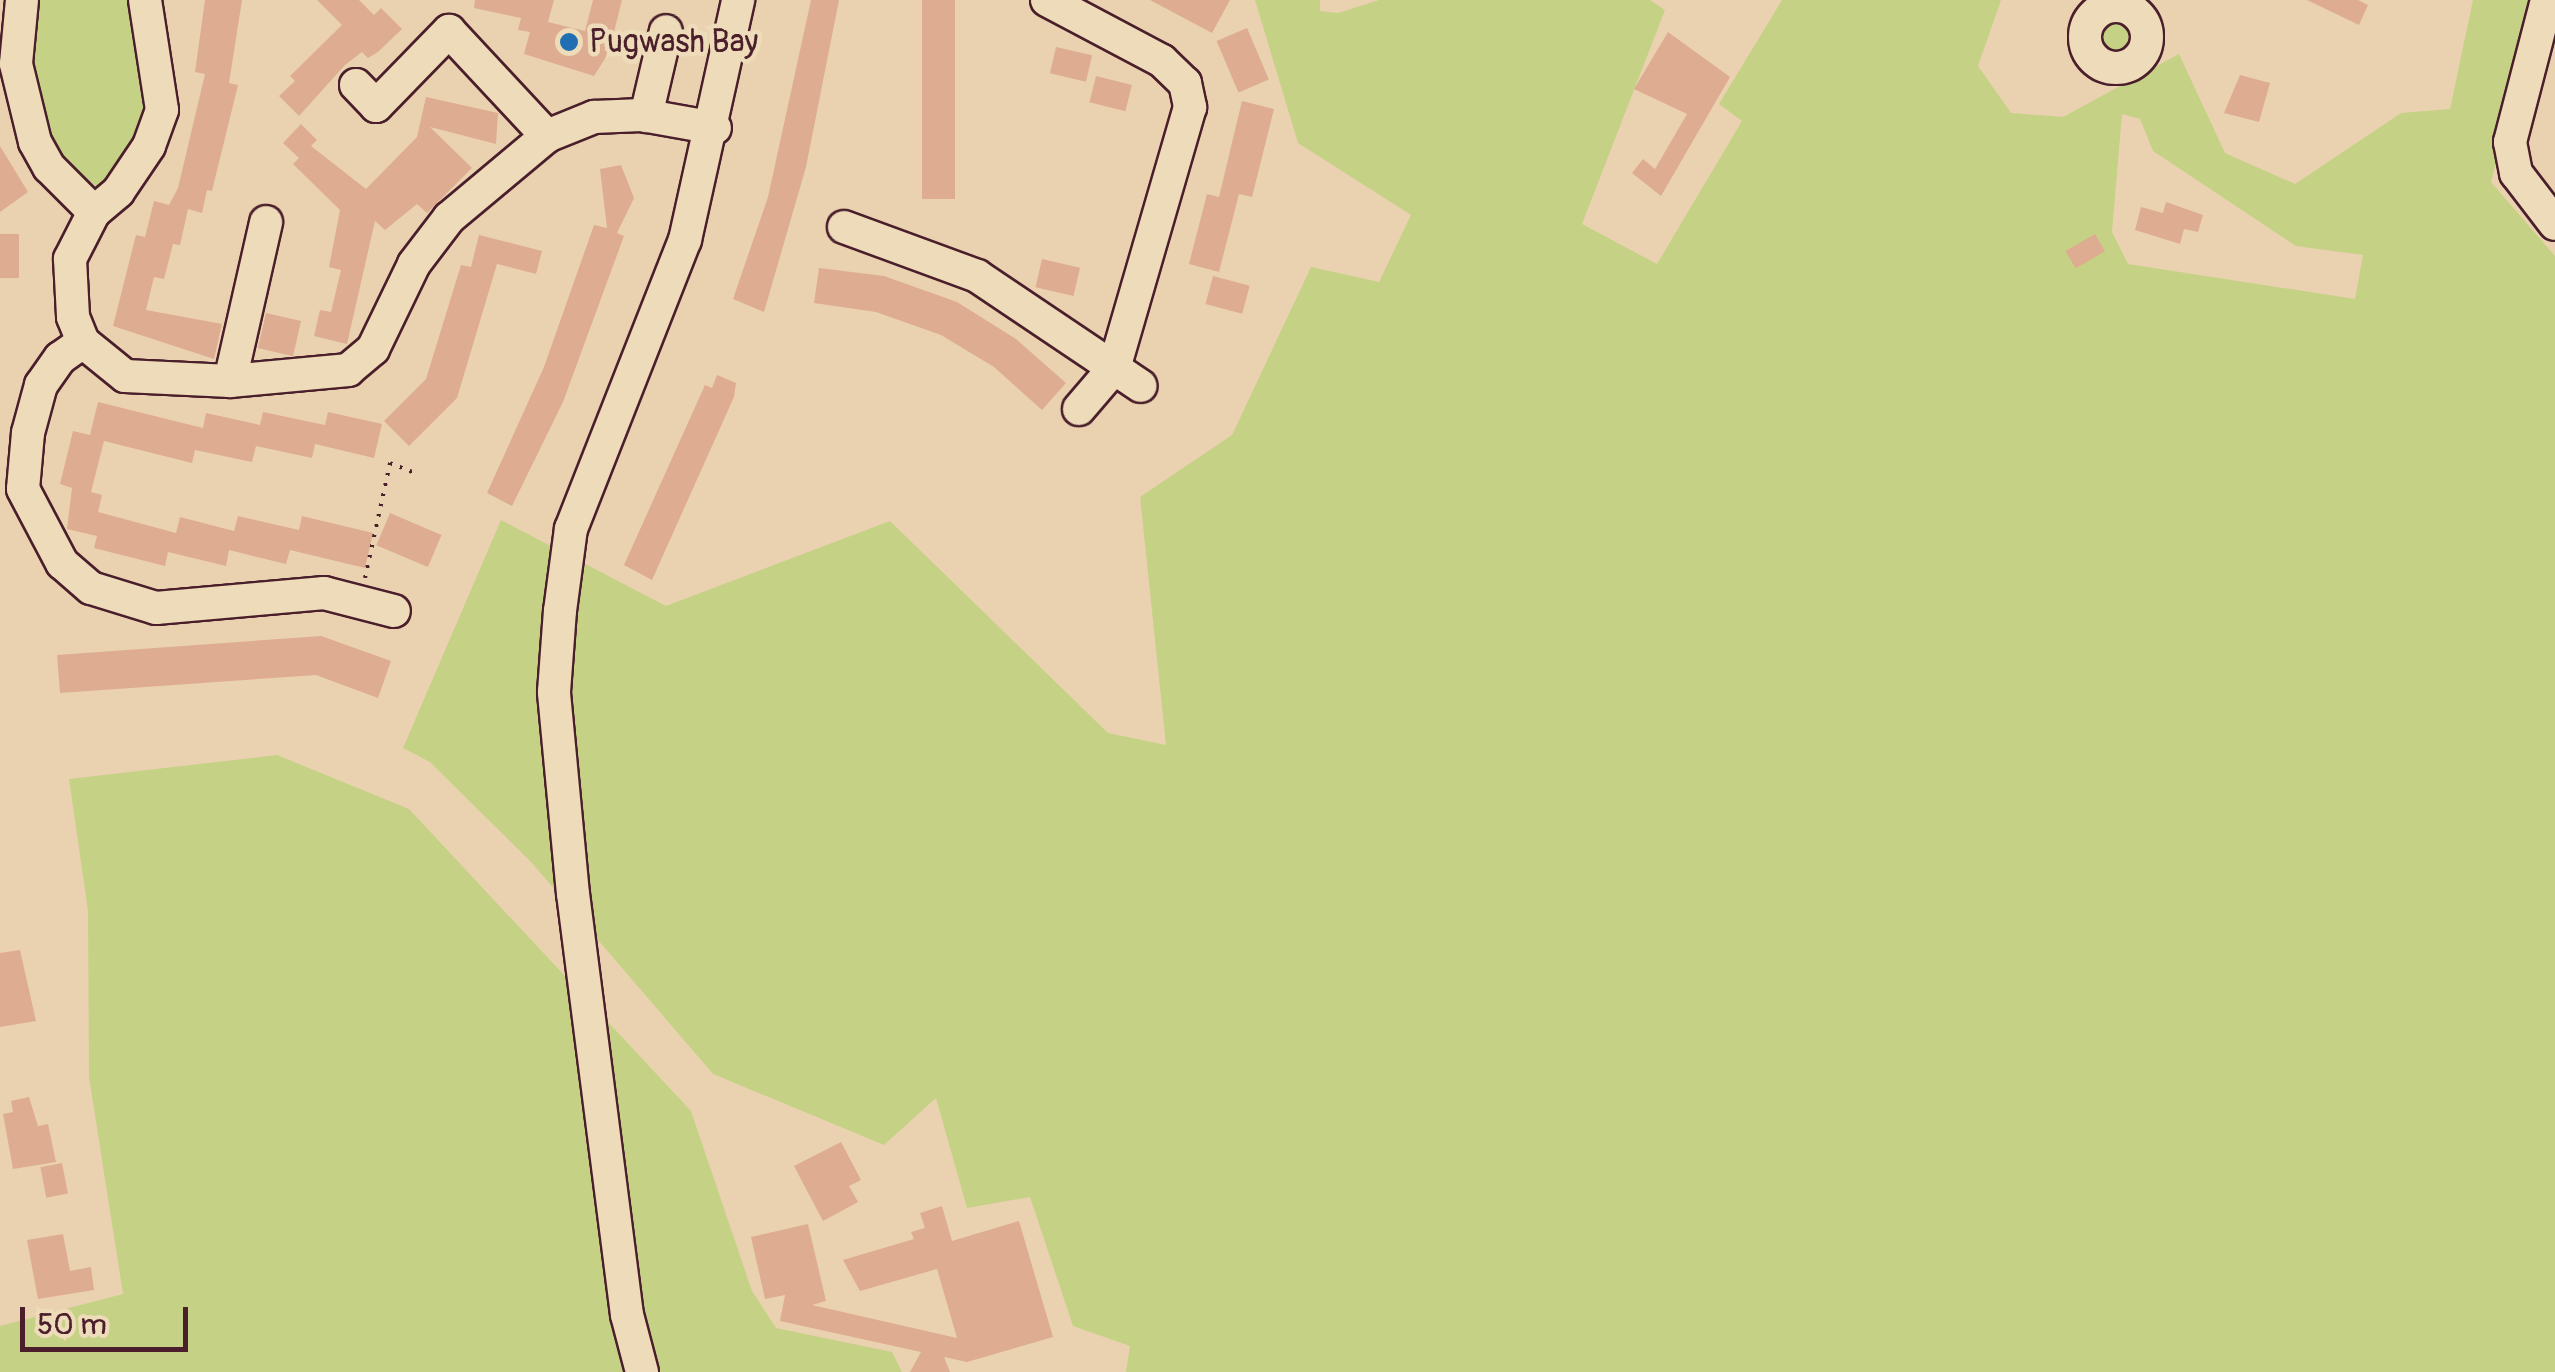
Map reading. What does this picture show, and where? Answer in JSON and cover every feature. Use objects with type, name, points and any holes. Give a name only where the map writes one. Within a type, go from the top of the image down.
[{"type":"street","points":[[22,0],[16,64],[36,142],[49,167],[94,212]]},
{"type":"street","points":[[145,0],[162,110],[150,146],[118,192],[94,212],[70,259],[73,318],[83,342],[125,376],[230,380],[330,374],[359,365],[385,330],[429,243],[547,136],[594,117],[646,116],[714,128]]},
{"type":"street","points":[[642,1372],[627,1315],[554,692],[571,529],[660,313],[714,128],[738,0]]},
{"type":"street","points":[[1047,0],[1162,61],[1185,83],[1190,107],[1127,377],[1079,409]]},
{"type":"street","points":[[2547,0],[2510,142],[2516,173],[2555,224]]},
{"type":"street","points":[[356,85],[376,106],[449,31],[547,136]]},
{"type":"street","points":[[646,116],[666,31]]},
{"type":"street","points":[[230,380],[266,222]]},
{"type":"street","points":[[844,228],[978,276],[1127,377]]},
{"type":"street","points":[[83,342],[60,358],[41,385],[28,433],[23,489],[62,563],[91,588],[156,608],[324,593],[394,612]]},
{"type":"path","points":[[360,602],[390,462],[415,472]]},
{"type":"green space","points":[[30,0],[134,0],[132,20],[150,70],[148,137],[101,190],[46,146],[31,85]]},
{"type":"green space","points":[[1255,0],[1320,0],[1320,11],[1338,13],[1379,0],[1650,0],[1665,10],[1582,224],[1657,264],[1742,121],[1719,104],[1782,0],[2001,0],[1978,66],[2011,113],[2063,117],[2179,54],[2225,153],[2295,184],[2401,113],[2450,109],[2473,0],[2537,0],[2491,182],[2555,256],[2555,1372],[1126,1372],[1130,1346],[1073,1326],[1030,1197],[967,1208],[936,1098],[884,1145],[713,1074],[532,863],[430,762],[403,748],[501,520],[666,606],[890,521],[1108,733],[1166,745],[1140,497],[1232,435],[1311,267],[1379,282],[1411,215],[1298,143]],"holes":[[[2122,114],[2140,119],[2153,151],[2296,246],[2363,255],[2355,299],[2128,264],[2112,232]]]},
{"type":"green space","points":[[2114,16],[2129,22],[2135,37],[2129,52],[2114,58],[2099,52],[2093,37],[2099,22]]},
{"type":"green space","points":[[277,755],[409,809],[691,1111],[752,1291],[776,1328],[892,1352],[902,1372],[0,1372],[0,1326],[123,1294],[89,1077],[88,911],[69,779]]},
{"type":"building","points":[[205,0],[242,0],[229,83],[238,85],[212,191],[207,190],[202,213],[188,209],[180,245],[173,244],[164,279],[154,277],[146,310],[222,324],[214,359],[113,326],[136,235],[145,237],[154,201],[169,205],[178,188],[205,74],[195,72]]},
{"type":"building","points":[[317,0],[359,0],[374,15],[381,8],[402,29],[378,52],[368,58],[362,52],[345,65],[299,116],[279,96],[295,81],[290,76],[342,25]]},
{"type":"building","name":"Pugwash Bay","points":[[475,0],[554,0],[548,22],[585,31],[593,0],[622,0],[609,52],[594,76],[524,54],[530,32],[518,30],[521,18],[474,8]]},
{"type":"building","points":[[811,0],[839,0],[806,167],[764,312],[733,299],[768,197]]},
{"type":"building","points":[[922,0],[955,0],[955,199],[922,199]]},
{"type":"building","points":[[1150,0],[1230,0],[1212,33]]},
{"type":"building","points":[[2307,0],[2358,0],[2368,5],[2359,25]]},
{"type":"building","points":[[1247,28],[1269,80],[1239,92],[1217,41]]},
{"type":"building","points":[[1668,32],[1730,77],[1661,196],[1632,173],[1643,159],[1655,169],[1687,114],[1634,89]]},
{"type":"building","points":[[1056,47],[1092,55],[1086,82],[1050,73]]},
{"type":"building","points":[[2240,75],[2270,83],[2259,122],[2224,113]]},
{"type":"building","points":[[1096,76],[1132,85],[1125,111],[1089,102]]},
{"type":"building","points":[[426,97],[498,113],[496,144],[430,127],[472,168],[427,213],[417,204],[385,230],[375,221],[347,344],[314,336],[320,310],[331,312],[341,270],[329,267],[340,210],[293,164],[299,158],[283,143],[301,124],[317,140],[311,146],[366,189],[417,137]]},
{"type":"building","points":[[1242,101],[1274,109],[1252,197],[1239,194],[1219,272],[1189,264],[1207,194],[1219,197]]},
{"type":"building","points":[[0,146],[28,192],[0,212]]},
{"type":"building","points":[[621,165],[634,198],[617,233],[624,236],[563,402],[512,506],[487,493],[544,367],[594,225],[607,228],[600,169]]},
{"type":"building","points":[[2166,202],[2203,215],[2198,232],[2184,229],[2180,244],[2135,230],[2141,207],[2163,213]]},
{"type":"building","points":[[0,234],[19,234],[19,278],[0,278]]},
{"type":"building","points":[[2095,234],[2105,251],[2076,268],[2066,251]]},
{"type":"building","points":[[479,235],[542,251],[536,274],[497,264],[457,398],[409,446],[384,421],[426,379],[461,265],[471,267]]},
{"type":"building","points":[[1042,259],[1080,268],[1073,296],[1035,287]]},
{"type":"building","points":[[819,268],[884,276],[957,302],[1016,339],[1066,383],[1042,410],[994,367],[941,335],[876,312],[814,303]]},
{"type":"building","points":[[1213,276],[1250,286],[1242,314],[1205,304]]},
{"type":"building","points":[[266,313],[301,321],[293,356],[258,348]]},
{"type":"building","points":[[717,375],[736,383],[734,397],[652,580],[624,565],[705,385],[712,388]]},
{"type":"building","points":[[98,402],[203,428],[206,413],[260,425],[263,412],[325,425],[328,412],[382,424],[374,458],[315,444],[312,458],[256,446],[252,462],[195,450],[192,463],[104,441],[91,492],[102,495],[98,512],[176,533],[180,517],[234,531],[238,516],[299,530],[302,516],[373,533],[365,568],[290,550],[286,564],[229,550],[226,566],[168,552],[165,566],[94,548],[97,536],[67,529],[72,488],[60,484],[73,431],[90,435]]},
{"type":"building","points":[[390,513],[442,535],[428,567],[376,545]]},
{"type":"building","points":[[321,636],[391,661],[378,698],[316,675],[60,693],[57,655]]},
{"type":"building","points":[[20,950],[36,1021],[0,1027],[0,953]]},
{"type":"building","points":[[29,1097],[38,1126],[48,1124],[56,1162],[13,1169],[3,1114],[13,1112],[11,1101]]},
{"type":"building","points":[[841,1142],[861,1180],[849,1186],[858,1202],[823,1221],[794,1166]]},
{"type":"building","points":[[62,1163],[68,1193],[46,1198],[40,1167]]},
{"type":"building","points":[[942,1206],[952,1241],[1019,1221],[1053,1337],[967,1362],[944,1357],[950,1372],[910,1372],[921,1352],[780,1321],[785,1295],[765,1299],[751,1237],[808,1224],[826,1301],[812,1305],[957,1338],[937,1269],[860,1291],[843,1260],[914,1239],[911,1232],[925,1228],[920,1213]]},
{"type":"building","points":[[63,1234],[70,1271],[91,1267],[94,1290],[38,1299],[27,1240]]},
{"type":"place","name":"Pugwash Bay","points":[[569,42]]}]
